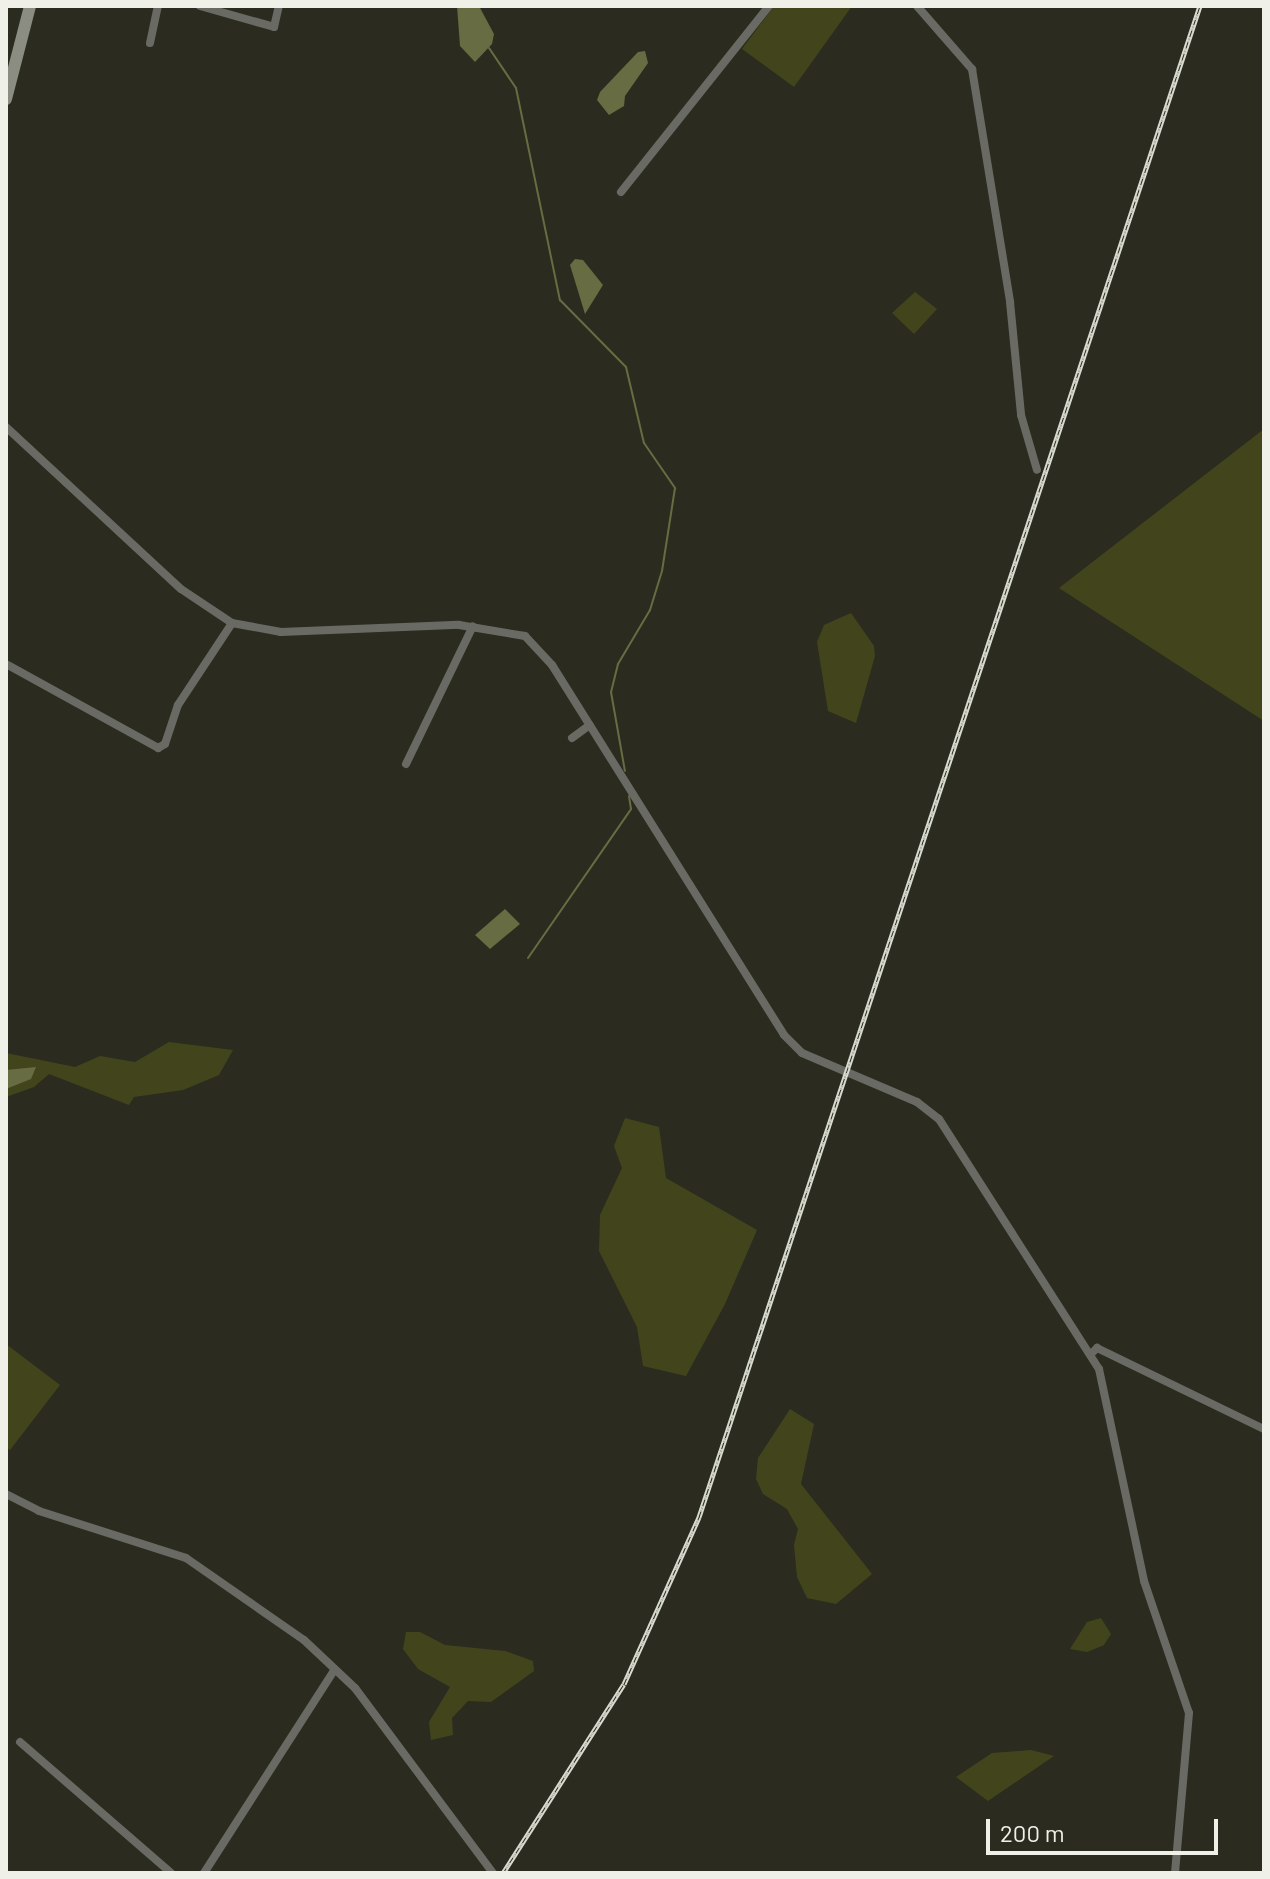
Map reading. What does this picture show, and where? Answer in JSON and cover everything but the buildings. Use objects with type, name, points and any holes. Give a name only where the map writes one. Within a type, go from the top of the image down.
[{"type":"main road","points":[[6,99],[30,6]]},
{"type":"street","points":[[150,43],[158,6]]},
{"type":"street","points":[[200,6],[274,27],[279,6]]},
{"type":"street","points":[[917,6],[972,69],[1010,302],[1021,415],[1037,470]]},
{"type":"street","points":[[621,192],[764,8]]},
{"type":"street","points":[[6,427],[181,589],[232,623],[281,632],[473,626],[508,630],[530,640],[590,725],[784,1035],[802,1053],[905,1096],[939,1119],[1093,1352],[1144,1581],[1189,1713],[1175,1873]]},
{"type":"street","points":[[6,664],[158,748],[165,744],[178,705],[232,623]]},
{"type":"street","points":[[406,764],[473,626]]},
{"type":"street","points":[[572,738],[590,725]]},
{"type":"street","points":[[1093,1352],[1097,1348],[1264,1429]]},
{"type":"street","points":[[6,1494],[39,1511],[186,1558],[304,1640],[355,1688],[490,1871]]},
{"type":"street","points":[[204,1873],[335,1669]]},
{"type":"street","points":[[20,1742],[171,1873]]},
{"type":"shaded area","points":[[457,6],[479,6],[494,34],[492,44],[475,62],[460,46]]},
{"type":"shaded area","points":[[774,6],[852,6],[794,87],[742,49]]},
{"type":"shaded area","points":[[645,51],[648,63],[625,96],[624,106],[609,115],[597,100],[600,92],[638,52]]},
{"type":"shaded area","points":[[575,259],[583,260],[603,285],[585,314],[570,265]]},
{"type":"shaded area","points":[[915,292],[937,309],[914,334],[892,313]]},
{"type":"shaded area","points":[[1264,429],[1264,721],[1059,588]]},
{"type":"shaded area","points":[[851,613],[874,646],[875,656],[856,723],[828,711],[817,642],[824,625]]},
{"type":"shaded area","points":[[505,909],[520,924],[490,949],[475,935]]},
{"type":"shaded area","points":[[169,1042],[233,1050],[219,1075],[183,1090],[134,1097],[129,1105],[49,1074],[34,1087],[6,1097],[6,1053],[75,1067],[100,1056],[135,1062]]},
{"type":"shaded area","points":[[36,1067],[31,1079],[6,1089],[6,1070]]},
{"type":"shaded area","points":[[625,1118],[659,1127],[666,1178],[757,1230],[725,1304],[686,1376],[643,1366],[637,1327],[599,1251],[600,1215],[622,1168],[614,1146]]},
{"type":"shaded area","points":[[6,1344],[60,1385],[10,1450],[6,1447]]},
{"type":"shaded area","points":[[790,1409],[814,1424],[801,1484],[872,1574],[836,1604],[807,1598],[797,1577],[794,1545],[798,1529],[787,1509],[763,1494],[756,1479],[758,1458]]},
{"type":"shaded area","points":[[1101,1618],[1111,1634],[1104,1645],[1087,1652],[1070,1649],[1087,1622]]},
{"type":"shaded area","points":[[406,1632],[420,1632],[445,1645],[505,1651],[533,1661],[534,1671],[491,1702],[468,1701],[452,1718],[453,1735],[431,1740],[429,1722],[450,1687],[418,1669],[403,1649]]},
{"type":"shaded area","points":[[1031,1750],[1054,1756],[988,1801],[956,1777],[992,1753]]},
{"type":"waterway","points":[[489,48],[516,88],[560,300],[626,367],[644,443],[675,488],[662,571],[650,610],[618,664],[611,692],[625,771]]},
{"type":"waterway","points":[[528,958],[631,809],[629,796]]},
{"type":"railway","points":[[503,1873],[624,1684],[699,1517],[1200,6]]}]
